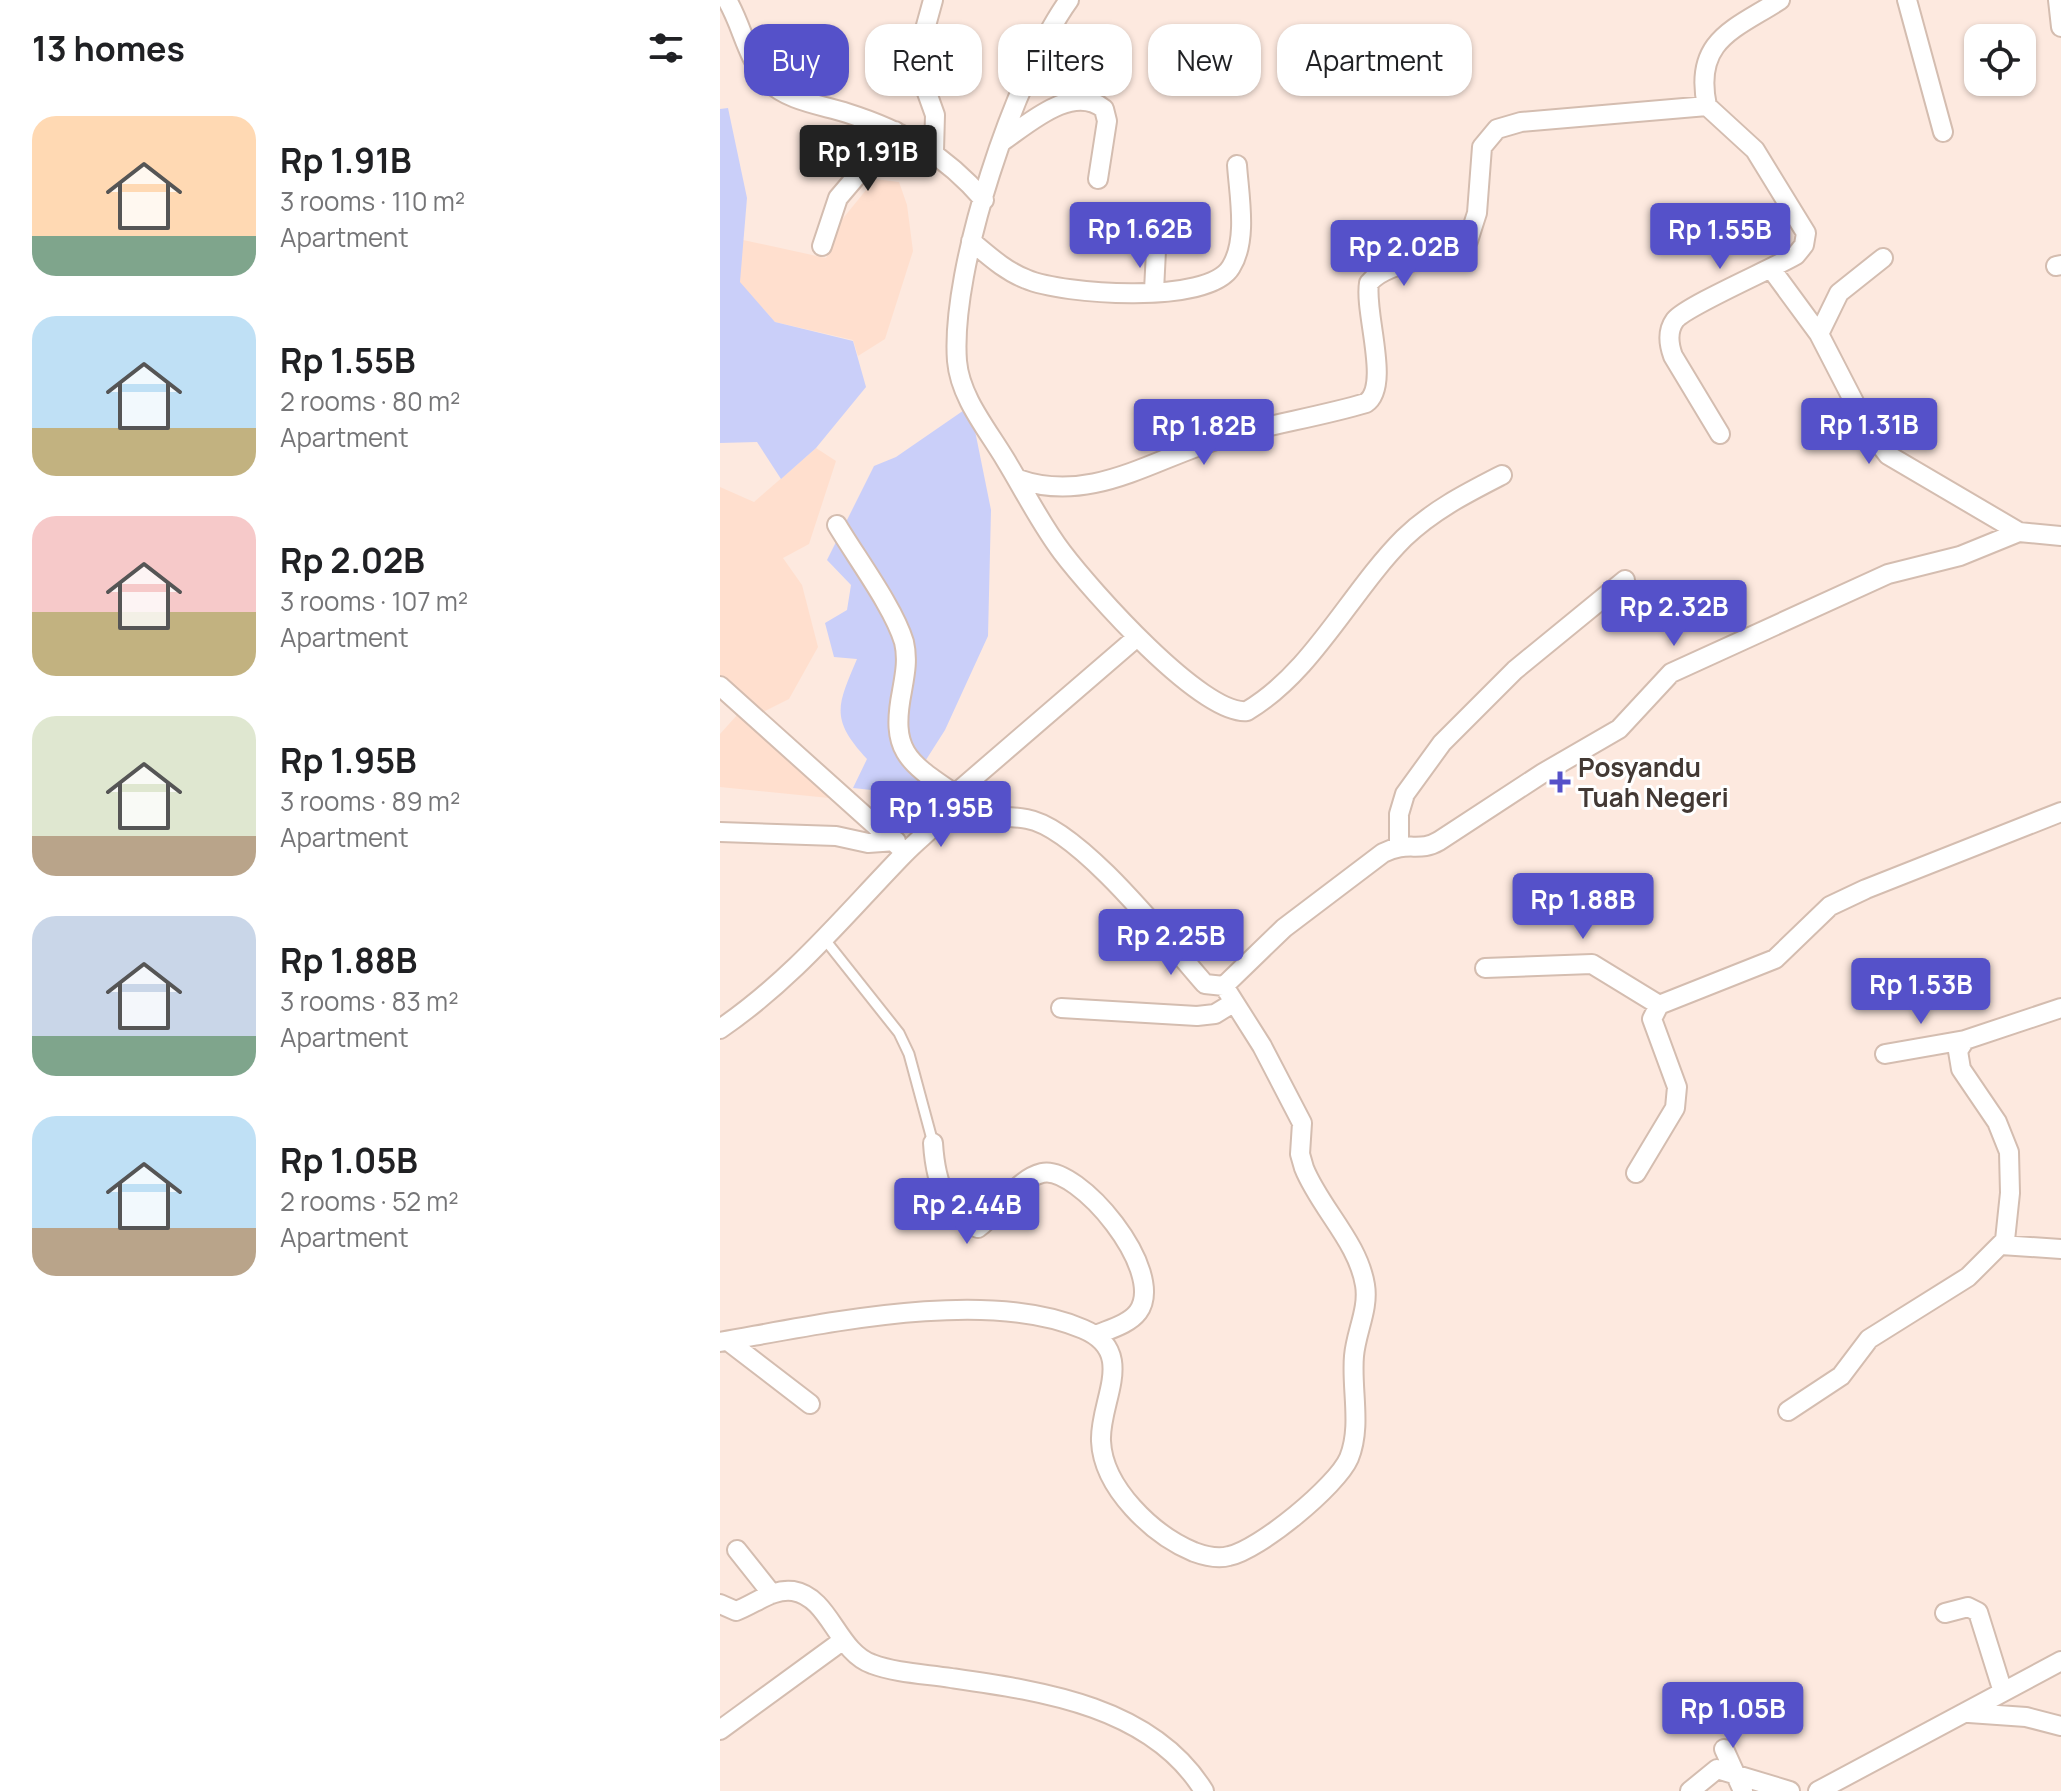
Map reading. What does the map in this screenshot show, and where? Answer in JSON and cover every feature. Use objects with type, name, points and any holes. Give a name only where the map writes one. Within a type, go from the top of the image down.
[{"type":"street","points":[[727,0],[745,47],[757,67],[779,91],[895,131],[934,151],[984,200]]},
{"type":"street","points":[[933,0],[916,62],[935,115],[934,151]]},
{"type":"street","points":[[1069,0],[1027,73],[971,241],[957,331],[959,372],[968,397],[1062,553],[1136,638],[1225,708],[1247,711],[1313,649],[1404,539],[1454,500],[1502,475]]},
{"type":"street","points":[[1720,434],[1673,356],[1670,331],[1674,321],[1686,311],[1772,270],[1802,249],[1806,237],[1804,225],[1755,150],[1707,106],[1705,74],[1713,48],[1739,24],[1780,0]]},
{"type":"street","points":[[1907,0],[1943,132]]},
{"type":"street","points":[[2058,0],[2061,27]]},
{"type":"street","points":[[1003,141],[1056,107],[1079,101],[1093,102],[1104,109],[1107,121],[1098,179]]},
{"type":"street","points":[[1018,479],[1053,488],[1091,485],[1222,438],[1366,403],[1374,396],[1377,377],[1369,316],[1369,283],[1384,272],[1450,251],[1468,241],[1477,213],[1482,147],[1489,135],[1521,122],[1707,106]]},
{"type":"street","points":[[822,246],[838,198],[895,131]]},
{"type":"street","points":[[971,241],[1006,269],[1041,284],[1094,291],[1154,291],[1210,285],[1233,266],[1240,227],[1237,165]]},
{"type":"street","points":[[1154,291],[1157,230]]},
{"type":"street","points":[[1819,334],[1839,293],[1883,258]]},
{"type":"street","points":[[1772,270],[1819,334],[1868,429],[1888,455],[2019,532],[2061,536]]},
{"type":"street","points":[[837,525],[902,636],[907,661],[898,712],[900,745],[911,764],[955,794]]},
{"type":"street","points":[[1224,986],[1284,928],[1383,853],[1399,844],[1424,847],[1439,841],[1543,773],[1619,729],[1656,686],[1684,667],[1888,574],[1960,556],[2019,532]]},
{"type":"street","points":[[1399,844],[1399,814],[1405,794],[1442,743],[1515,670],[1625,580]]},
{"type":"street","points":[[941,822],[955,794],[1136,638]]},
{"type":"street","points":[[720,686],[901,847]]},
{"type":"street","points":[[1636,1173],[1675,1108],[1677,1087],[1652,1019],[1659,1005],[1775,959],[1830,906],[1854,894],[2061,812]]},
{"type":"street","points":[[720,1029],[826,941],[901,847],[941,822],[993,816],[1028,819],[1065,835],[1116,885],[1205,984],[1224,986]]},
{"type":"street","points":[[720,832],[836,836],[901,847]]},
{"type":"street","points":[[1485,968],[1592,964],[1659,1005]]},
{"type":"street","points":[[724,1342],[879,1318],[983,1308],[1039,1315],[1096,1335],[1107,1347],[1113,1370],[1101,1429],[1105,1463],[1139,1513],[1193,1551],[1220,1557],[1247,1549],[1319,1493],[1348,1461],[1355,1434],[1353,1374],[1367,1300],[1364,1278],[1304,1168],[1300,1154],[1302,1123],[1262,1046],[1224,986]]},
{"type":"street","points":[[1061,1008],[1197,1016],[1215,1014],[1233,1003]]},
{"type":"street","points":[[1885,1054],[1965,1040],[2061,1008]]},
{"type":"street","points":[[1788,1411],[1841,1376],[1869,1339],[1968,1277],[2001,1245],[2009,1220],[2009,1152],[1997,1122],[1961,1069],[1958,1051],[1965,1040]]},
{"type":"street","points":[[933,1143],[939,1188],[969,1225],[978,1228],[994,1217],[1003,1202],[1018,1188],[1039,1173],[1049,1172],[1069,1178],[1117,1226],[1137,1256],[1143,1281],[1143,1302],[1131,1319],[1096,1335]]},
{"type":"street","points":[[2001,1245],[2061,1249]]},
{"type":"street","points":[[724,1342],[810,1404]]},
{"type":"street","points":[[737,1550],[772,1594]]},
{"type":"street","points":[[720,1604],[736,1611],[772,1594],[794,1591],[806,1596],[858,1657],[877,1666],[1031,1690],[1099,1710],[1162,1742],[1191,1769],[1204,1791]]},
{"type":"street","points":[[1945,1613],[1968,1607],[1978,1612],[2003,1692]]},
{"type":"street","points":[[720,1730],[842,1641]]},
{"type":"street","points":[[1818,1791],[1969,1713],[2061,1661]]},
{"type":"street","points":[[1969,1713],[2026,1717],[2061,1726]]},
{"type":"street","points":[[1724,1749],[1743,1791]]},
{"type":"street","points":[[1690,1791],[1717,1769],[1736,1772],[1790,1791]]},
{"type":"lane","points":[[826,941],[899,1033],[909,1054],[933,1143]]},
{"type":"shaded area","points":[[728,108],[747,198],[740,282],[775,322],[853,341],[866,387],[816,448],[781,479],[757,442],[720,443],[720,109]]},
{"type":"shaded area","points":[[875,179],[899,182],[907,205],[913,251],[885,339],[858,356],[853,340],[775,322],[739,282],[743,240],[826,258],[840,222]]},
{"type":"shaded area","points":[[970,406],[991,510],[988,636],[945,730],[924,763],[926,796],[853,788],[867,759],[847,733],[841,712],[845,689],[857,659],[834,657],[825,623],[847,610],[851,585],[827,560],[874,466],[896,457]]},
{"type":"shaded area","points":[[816,448],[836,461],[809,544],[783,558],[802,585],[818,647],[789,699],[761,713],[839,799],[720,787],[720,734],[738,714],[720,697],[720,487],[754,502]]},
{"type":"place","name":"Posyandu Tuah Negeri","points":[[1560,782]]}]
